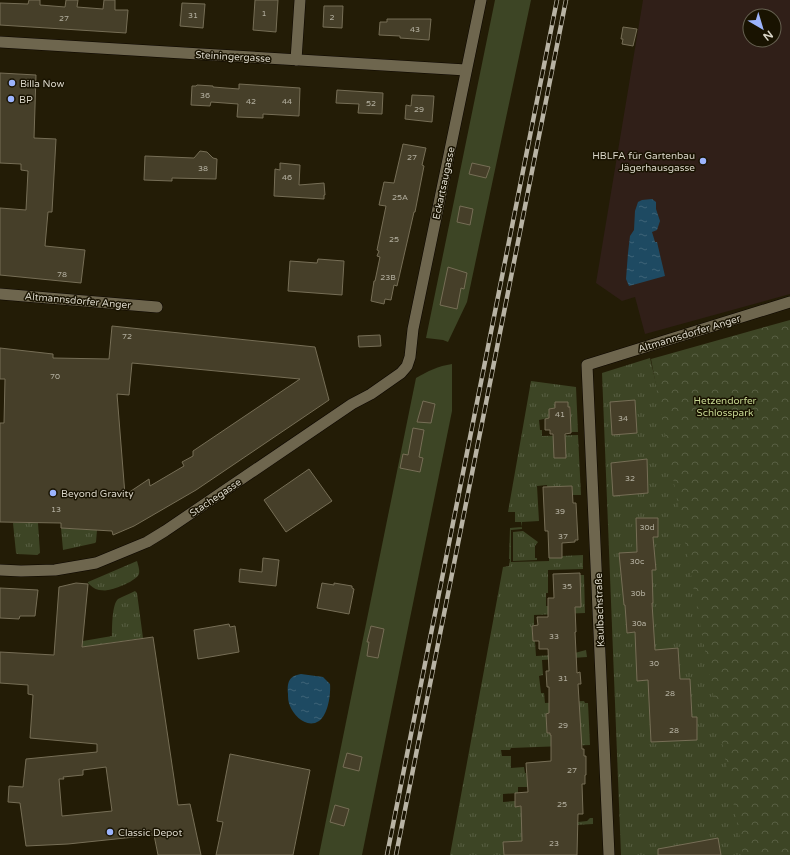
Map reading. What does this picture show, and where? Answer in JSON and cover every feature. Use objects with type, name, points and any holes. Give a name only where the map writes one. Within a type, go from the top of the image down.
[{"type":"street","points":[[296,60],[300,0]]},
{"type":"street","name":"Eckartsaugasse","points":[[408,366],[413,330],[481,0]]},
{"type":"street","name":"Steiningergasse","points":[[0,42],[466,70]]},
{"type":"street","name":"Altmannsdorfer Anger","points":[[0,294],[157,307]]},
{"type":"street","name":"Altmannsdorfer Anger","points":[[587,364],[790,302]]},
{"type":"street","name":"Kaulbachstraße","points":[[587,364],[609,855]]},
{"type":"street","name":"Stachegasse","points":[[0,570],[55,570],[96,563],[147,542],[346,408],[371,394],[401,373],[408,366]]},
{"type":"shaded area","name":"HBLFA für Gartenbau Jägerhausgasse","points":[[643,0],[790,0],[790,294],[645,334],[635,297],[622,301],[596,283]]},
{"type":"green space","points":[[495,0],[531,0],[467,302],[448,342],[426,338]]},
{"type":"green space","name":"Hetzendorfer Schlosspark","points":[[790,320],[790,855],[743,855],[651,359]]},
{"type":"green space","points":[[650,358],[765,855],[621,855],[602,373]]},
{"type":"green space","points":[[452,364],[452,411],[362,855],[319,855],[416,378],[433,369]]},
{"type":"green space","points":[[531,381],[576,387],[578,432],[571,432],[571,407],[568,407],[568,402],[555,403],[555,408],[549,409],[549,418],[539,420],[542,436],[578,435],[581,495],[573,495],[572,486],[537,486],[539,521],[522,522],[522,527],[521,522],[515,522],[515,512],[508,512]]},
{"type":"green space","points":[[13,523],[38,523],[40,553],[37,555],[16,553]]},
{"type":"green space","points":[[522,527],[522,529],[511,530],[511,562],[549,561],[549,558],[583,555],[583,569],[548,570],[548,593],[546,593],[546,606],[554,606],[555,608],[581,607],[580,575],[584,575],[585,613],[534,615],[534,625],[532,626],[536,656],[571,654],[586,650],[587,657],[542,660],[543,675],[539,676],[541,693],[544,693],[545,703],[584,701],[585,703],[588,703],[590,745],[511,748],[510,750],[501,750],[502,756],[511,756],[511,768],[524,767],[527,777],[534,776],[533,787],[518,787],[518,793],[503,794],[503,802],[515,801],[516,807],[526,806],[559,821],[578,820],[578,822],[587,821],[590,818],[593,818],[593,824],[541,827],[526,843],[513,841],[504,842],[504,855],[450,855],[503,567],[509,566],[510,528]]},
{"type":"green space","points":[[61,528],[97,530],[96,542],[63,550]]},
{"type":"green space","points":[[523,531],[538,542],[535,546],[535,558],[537,558],[537,560],[513,561],[513,532]]},
{"type":"green space","points":[[137,561],[139,574],[137,577],[125,584],[112,589],[99,590],[88,583],[88,582]]},
{"type":"green space","points":[[135,591],[137,593],[143,638],[82,647],[83,641],[112,636],[113,616],[116,602],[118,599]]},
{"type":"water","points":[[652,199],[656,202],[656,209],[660,221],[657,230],[652,232],[655,242],[657,242],[665,276],[629,286],[626,279],[628,253],[630,236],[634,230],[635,211],[638,202]]},
{"type":"water","points":[[301,674],[323,677],[330,684],[329,699],[325,714],[319,721],[314,723],[306,722],[298,717],[292,710],[289,703],[288,690],[290,680],[294,676]]},
{"type":"building","points":[[29,0],[40,0],[40,5],[65,7],[66,0],[78,0],[77,7],[103,9],[104,0],[115,0],[115,10],[128,10],[126,33],[0,25],[0,3],[28,4]]},
{"type":"building","points":[[255,0],[278,0],[276,32],[253,30]]},
{"type":"building","points":[[182,3],[205,4],[203,28],[180,26]]},
{"type":"building","points":[[324,6],[343,6],[342,28],[323,27]]},
{"type":"building","points":[[387,19],[431,19],[429,40],[379,35],[380,22],[387,22]]},
{"type":"building","points":[[623,27],[637,29],[633,46],[622,44],[623,39],[621,39]]},
{"type":"building","points":[[0,73],[36,75],[34,138],[56,139],[52,212],[48,212],[45,246],[85,250],[81,283],[0,275],[0,208],[26,210],[28,171],[21,170],[21,164],[0,163]]},
{"type":"building","points":[[239,84],[300,88],[299,116],[263,114],[263,118],[237,117],[238,104],[211,102],[210,106],[191,105],[192,86],[213,86],[239,89]]},
{"type":"building","points":[[337,90],[383,93],[382,114],[358,113],[359,104],[336,103]]},
{"type":"building","points":[[412,95],[434,96],[432,122],[405,119],[406,105],[411,106]]},
{"type":"building","points":[[403,144],[426,148],[422,165],[424,166],[415,212],[397,286],[394,285],[391,300],[385,299],[384,304],[371,301],[380,257],[377,256],[379,251],[377,250],[386,206],[379,205],[384,182],[394,183]]},
{"type":"building","points":[[200,151],[207,152],[213,158],[217,159],[216,179],[172,178],[172,181],[144,180],[145,156],[194,158]]},
{"type":"building","points":[[280,163],[300,165],[299,185],[324,183],[324,199],[274,196],[275,169],[280,170]]},
{"type":"building","points":[[472,163],[490,167],[486,178],[469,174]]},
{"type":"building","points":[[460,206],[473,209],[470,225],[457,222]]},
{"type":"building","points":[[318,259],[344,261],[342,295],[288,291],[290,261],[317,263]]},
{"type":"building","points":[[448,267],[467,273],[464,289],[461,288],[457,309],[440,305]]},
{"type":"building","points":[[112,326],[315,347],[329,400],[196,490],[134,526],[113,535],[112,531],[61,528],[61,523],[0,522],[0,423],[4,423],[5,379],[0,379],[0,348],[53,354],[53,358],[109,359]],"holes":[[[132,363],[300,379],[193,451],[193,456],[182,462],[184,466],[150,486],[149,479],[125,495],[117,394],[129,395]]]},
{"type":"building","points":[[380,335],[381,346],[359,347],[358,336]]},
{"type":"building","points":[[635,400],[637,433],[612,435],[610,402]]},
{"type":"building","points":[[423,401],[435,404],[431,423],[417,422]]},
{"type":"building","points":[[555,402],[568,402],[568,407],[570,407],[571,433],[565,434],[566,458],[554,458],[553,434],[550,434],[550,430],[545,430],[545,419],[549,418],[549,409],[555,408]]},
{"type":"building","points":[[413,428],[424,430],[419,457],[423,458],[420,472],[400,468],[403,454],[408,455]]},
{"type":"building","points":[[647,459],[648,493],[613,496],[611,463]]},
{"type":"building","points":[[309,469],[332,501],[286,532],[264,500]]},
{"type":"building","points":[[572,486],[573,503],[576,503],[578,540],[575,540],[575,542],[562,543],[562,558],[549,558],[548,531],[545,531],[543,487]]},
{"type":"building","points":[[636,518],[658,518],[658,537],[653,537],[656,570],[652,570],[652,603],[655,650],[678,648],[680,679],[690,679],[692,717],[697,717],[697,740],[651,742],[648,680],[637,681],[635,632],[627,633],[619,553],[637,552]]},
{"type":"building","points":[[263,558],[279,560],[276,586],[239,582],[240,569],[262,572]]},
{"type":"building","points":[[580,573],[581,607],[575,607],[575,632],[577,673],[580,672],[581,684],[578,684],[582,749],[584,749],[584,756],[586,756],[586,775],[585,784],[582,784],[583,814],[578,814],[577,855],[504,855],[503,842],[522,841],[521,806],[515,807],[515,793],[528,792],[526,763],[551,761],[551,735],[550,733],[547,733],[546,714],[549,713],[549,687],[547,687],[546,671],[549,671],[548,649],[539,649],[539,641],[533,641],[532,626],[538,625],[537,617],[548,617],[548,598],[554,598],[553,574]]},
{"type":"building","points":[[76,583],[88,584],[82,647],[153,637],[178,805],[190,804],[201,855],[158,855],[154,835],[68,844],[26,846],[20,803],[8,802],[9,786],[23,787],[26,759],[97,752],[97,744],[30,738],[33,695],[28,694],[28,685],[0,683],[0,652],[54,655],[59,587]],"holes":[[[106,767],[112,811],[62,816],[59,779],[64,779],[63,777],[83,775],[83,770]]]},
{"type":"building","points":[[322,583],[352,586],[354,589],[349,614],[317,608]]},
{"type":"building","points":[[0,588],[38,590],[35,616],[20,616],[19,619],[0,618]]},
{"type":"building","points":[[229,624],[230,627],[235,626],[239,652],[198,659],[194,630]]},
{"type":"building","points":[[371,626],[384,629],[378,658],[367,656],[369,642],[367,642]]},
{"type":"building","points":[[347,753],[362,757],[359,771],[343,767]]},
{"type":"building","points":[[230,754],[310,770],[293,855],[216,855],[223,822],[217,821]]},
{"type":"building","points":[[335,805],[349,809],[344,826],[330,822]]},
{"type":"building","points":[[718,838],[721,855],[658,855],[658,849]]},
{"type":"railway","points":[[387,855],[557,0]]},
{"type":"railway","points":[[396,855],[566,0]]},
{"type":"place","name":"Billa Now","points":[[12,83]]},
{"type":"place","name":"BP","points":[[11,99]]},
{"type":"place","name":"HBLFA für Gartenbau Jägerhausgasse","points":[[703,161]]},
{"type":"place","name":"Beyond Gravity","points":[[53,493]]},
{"type":"place","name":"Classic Depot","points":[[110,832]]}]
